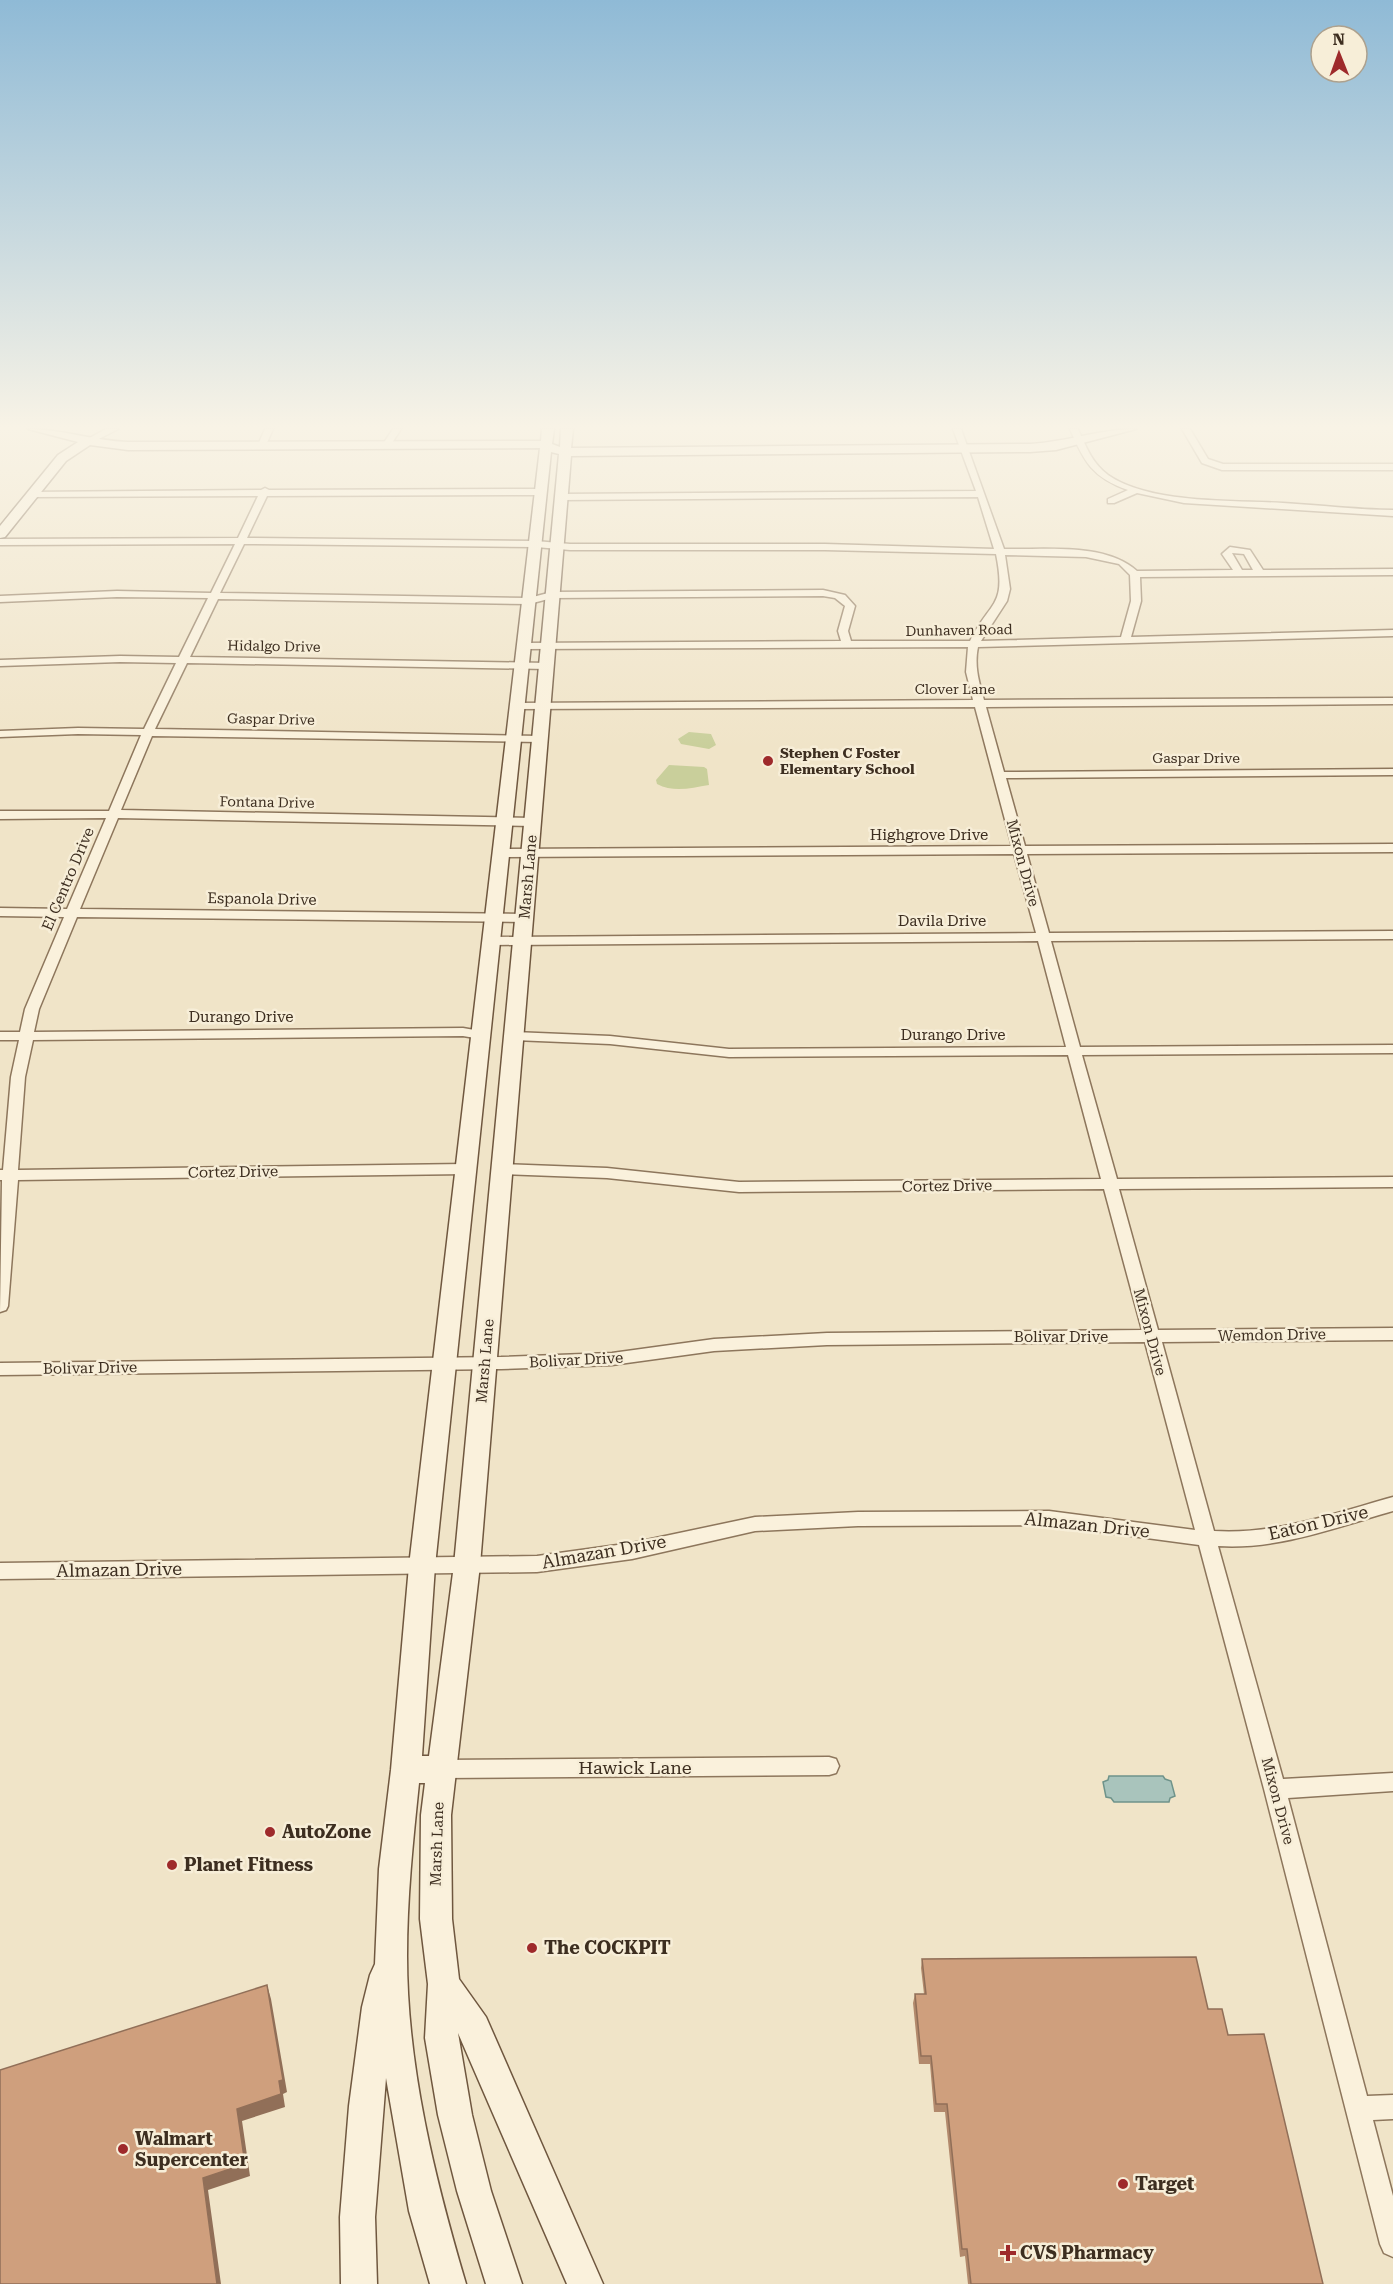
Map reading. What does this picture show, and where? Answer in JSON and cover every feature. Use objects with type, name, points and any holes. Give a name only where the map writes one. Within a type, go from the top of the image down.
[{"type":"main road","name":"Marsh Lane","points":[[448,2284],[427,2211],[409,2122],[397,2044],[391,1958],[394,1869],[406,1770],[422,1566],[537,536]]},
{"type":"main road","name":"Marsh Lane","points":[[504,2284],[474,2191],[455,2115],[441,2038],[444,1984],[436,1918],[436,1815],[467,1565],[558,536]]},
{"type":"main road","points":[[481,1035],[514,1036]]},
{"type":"main road","points":[[466,1169],[502,1169]]},
{"type":"main road","points":[[406,1770],[442,1769]]},
{"type":"main road","points":[[358,2284],[355,2244],[376,2007],[391,1958]]},
{"type":"main road","points":[[444,1984],[474,2029],[585,2284]]},
{"type":"street","name":"El Centro Drive","points":[[0,1306],[5,1175],[18,1077],[32,1009],[148,732],[244,536]]},
{"type":"street","points":[[972,644],[1001,601],[1005,588],[1005,572],[994,536]]},
{"type":"street","points":[[0,542],[99,540],[557,544],[570,547],[781,547],[1098,555],[1122,562],[1135,574],[1393,572]]},
{"type":"street","points":[[1239,573],[1227,554],[1230,550],[1247,552],[1260,573]]},
{"type":"street","points":[[1125,640],[1136,601],[1135,574]]},
{"type":"street","points":[[0,599],[65,595],[530,601],[552,595],[832,594],[847,599],[850,606],[843,631],[847,645]]},
{"type":"street","name":"Dunhaven Road","points":[[524,646],[972,644],[1393,633]]},
{"type":"street","name":"Mixon Drive","points":[[972,644],[971,672],[1275,1788],[1393,2244]]},
{"type":"street","name":"Hidalgo Drive","points":[[0,663],[65,659],[547,666]]},
{"type":"street","name":"Clover Lane","points":[[518,706],[1393,701]]},
{"type":"street","name":"Gaspar Drive","points":[[0,734],[148,732],[541,738]]},
{"type":"street","name":"Gaspar Drive","points":[[999,774],[1393,772]]},
{"type":"street","name":"Fontana Drive","points":[[0,815],[113,814],[532,822]]},
{"type":"street","name":"Highgrove Drive","points":[[501,853],[1393,848]]},
{"type":"street","name":"Espanola Drive","points":[[0,912],[523,929]]},
{"type":"street","name":"Davila Drive","points":[[493,929],[1042,937],[1393,934]]},
{"type":"street","name":"Durango Drive","points":[[0,1036],[463,1032],[481,1035]]},
{"type":"street","name":"Durango Drive","points":[[514,1036],[610,1040],[729,1053],[1393,1049]]},
{"type":"street","name":"Cortez Drive","points":[[5,1175],[466,1169]]},
{"type":"street","name":"Cortez Drive","points":[[502,1169],[607,1173],[739,1187],[1393,1182]]},
{"type":"street","name":"Wemdon Drive","points":[[1151,1336],[1393,1334]]},
{"type":"street","name":"Bolivar Drive","points":[[0,1369],[485,1363],[612,1359],[714,1345],[827,1338],[1151,1336]]},
{"type":"street","name":"Eaton Drive","points":[[1206,1538],[1265,1536],[1302,1530],[1393,1504]]},
{"type":"street","name":"Almazan Drive","points":[[0,1571],[537,1564],[632,1551],[755,1524],[812,1520],[1024,1517],[1206,1538]]},
{"type":"street","name":"Hawick Lane","points":[[442,1769],[829,1766]]},
{"type":"street","points":[[1275,1788],[1393,1782]]},
{"type":"street","points":[[1357,2108],[1393,2107]]},
{"type":"green space","points":[[689,732],[711,734],[716,745],[709,749],[681,744],[678,739]]},
{"type":"green space","points":[[669,765],[704,767],[707,769],[709,785],[676,789],[657,784],[656,780]]},
{"type":"water","points":[[1109,1776],[1163,1776],[1171,1781],[1175,1796],[1170,1798],[1169,1802],[1114,1802],[1111,1798],[1106,1797],[1103,1782],[1108,1780]]},
{"type":"building","name":"Target","points":[[1196,1957],[1208,2009],[1222,2009],[1228,2035],[1264,2034],[1323,2284],[971,2284],[967,2249],[962,2249],[947,2104],[936,2104],[931,2056],[921,2056],[915,1994],[926,1994],[922,1959]]},
{"type":"building","name":"Walmart Supercenter","points":[[267,1985],[283,2080],[279,2081],[281,2094],[237,2109],[245,2164],[203,2178],[217,2284],[0,2284],[0,2070]]},
{"type":"place","name":"Stephen C Foster Elementary School","points":[[768,761]]},
{"type":"place","name":"AutoZone","points":[[270,1832]]},
{"type":"place","name":"Planet Fitness","points":[[172,1865]]},
{"type":"place","name":"The COCKPIT","points":[[532,1948]]},
{"type":"place","name":"Walmart Supercenter","points":[[123,2149]]},
{"type":"place","name":"Target","points":[[1123,2184]]},
{"type":"place","name":"CVS Pharmacy","points":[[1008,2253]]}]
